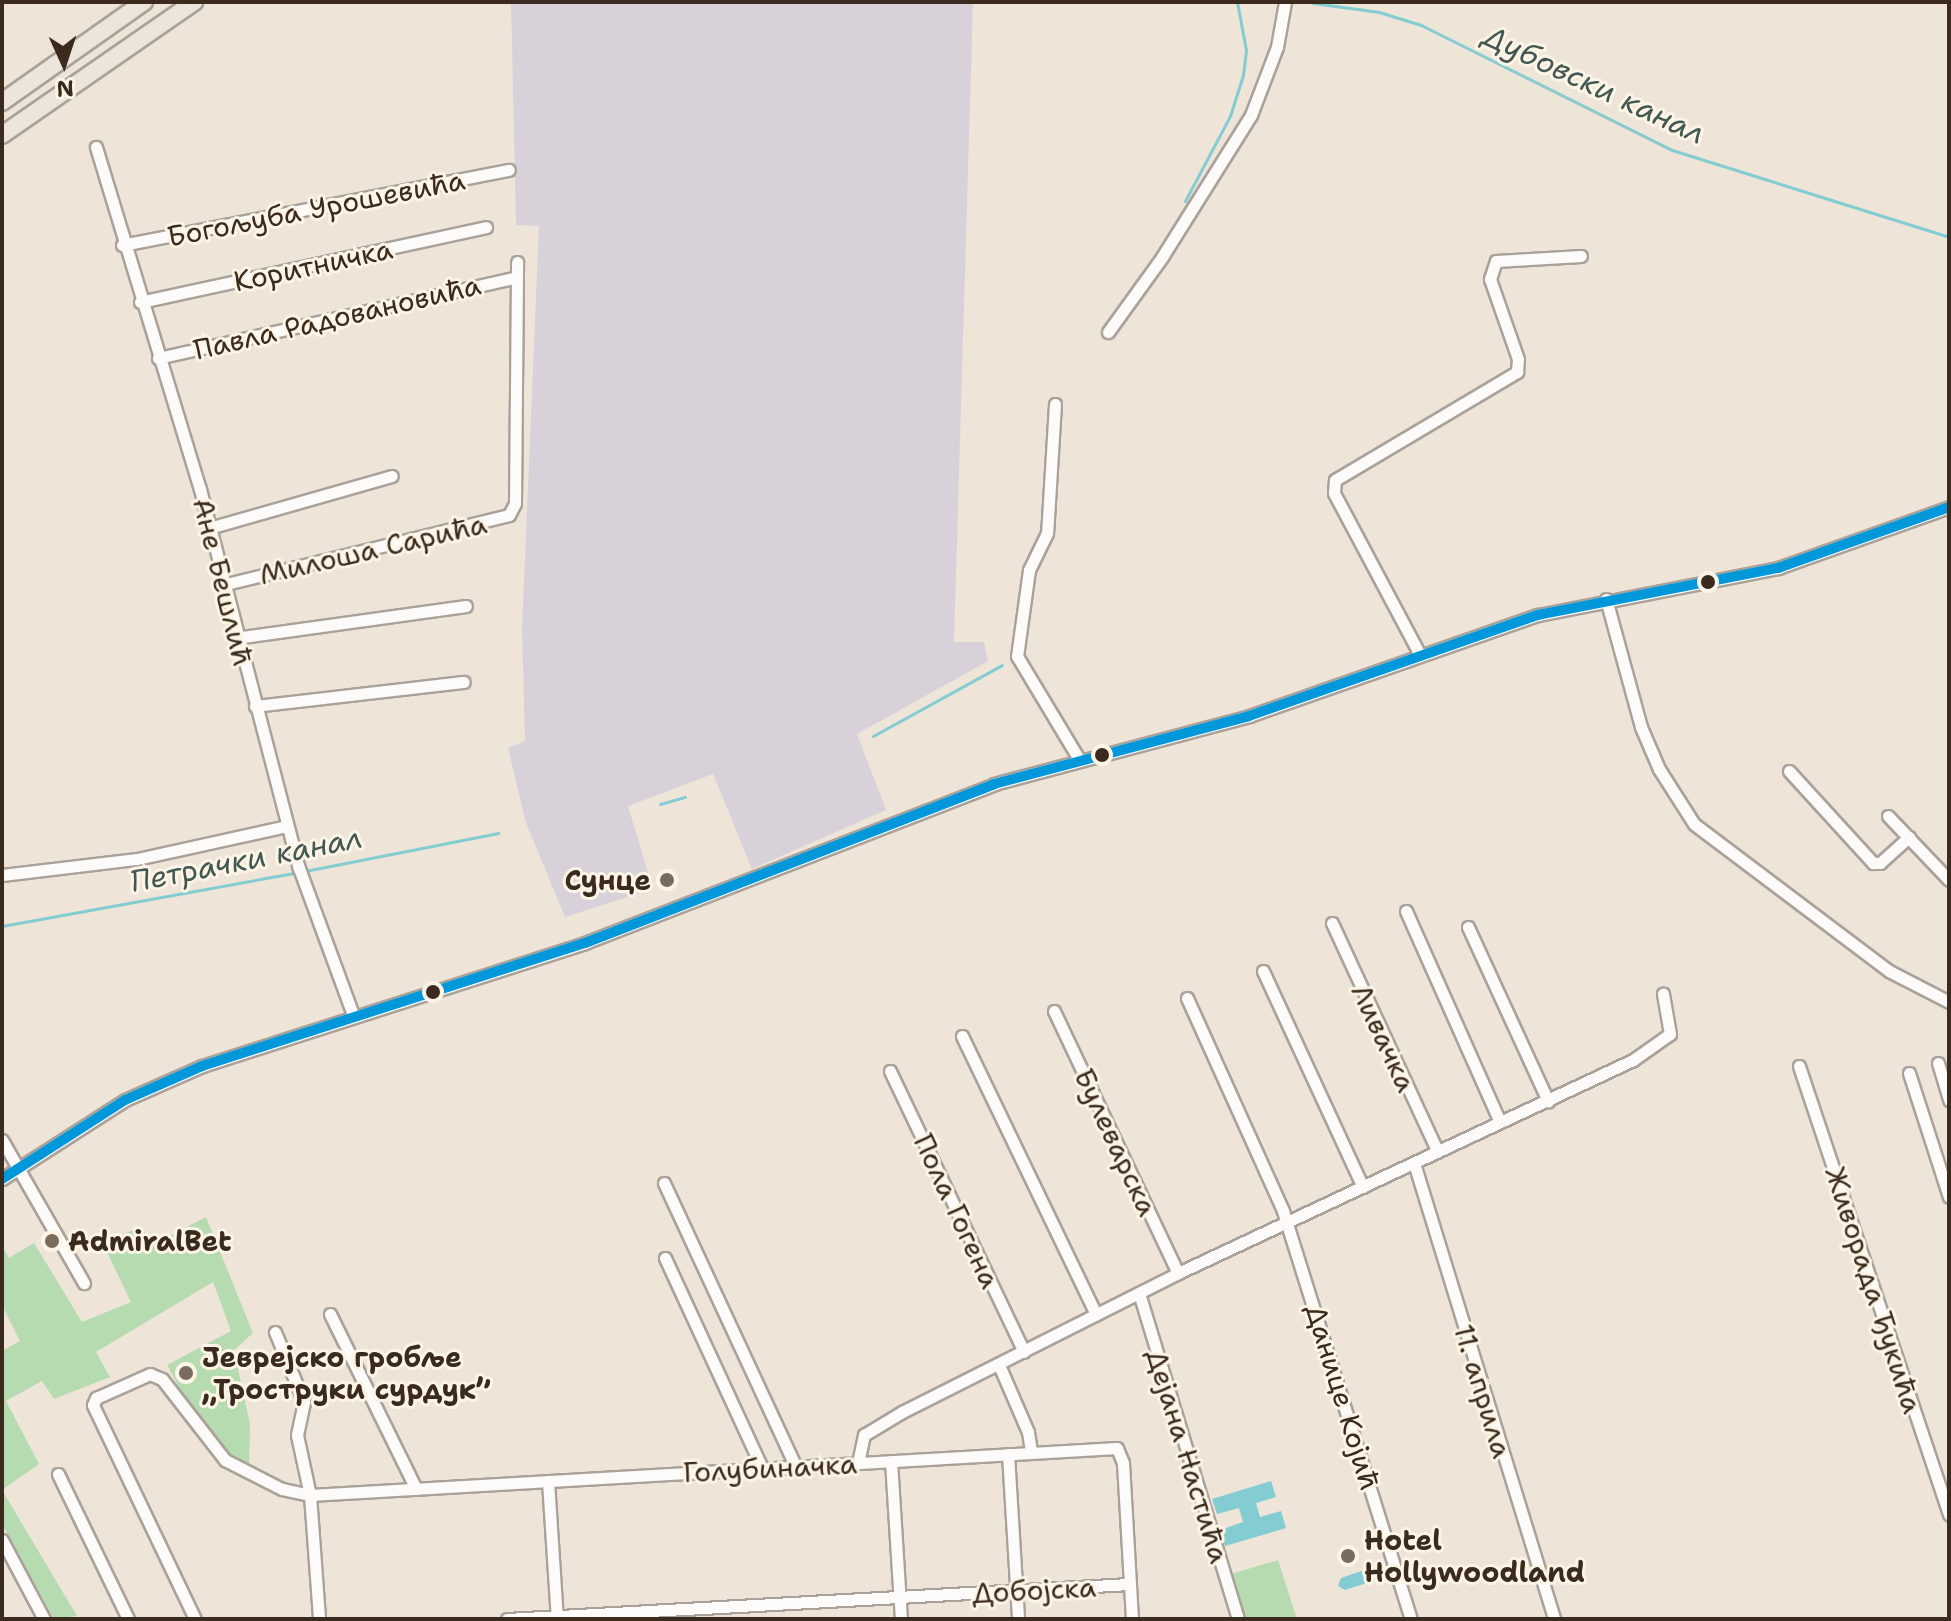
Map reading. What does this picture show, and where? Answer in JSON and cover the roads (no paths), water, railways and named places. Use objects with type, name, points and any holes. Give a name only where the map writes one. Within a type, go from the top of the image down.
[{"type":"highway","points":[[2,102],[144,2]]},
{"type":"highway","points":[[2,135],[194,2]]},
{"type":"street","points":[[1108,332],[1171,244],[1251,115],[1277,47],[1285,2]]},
{"type":"street","name":"Ане Бешлић","points":[[96,147],[122,245],[209,528],[235,638],[301,874],[353,1015]]},
{"type":"street","name":"Богољуба Урошевића","points":[[122,245],[509,170]]},
{"type":"street","name":"Коритничка","points":[[140,302],[486,227]]},
{"type":"street","points":[[1419,653],[1334,493],[1335,480],[1517,372],[1518,359],[1490,279],[1496,261],[1581,256]]},
{"type":"street","name":"Милоша Сарића","points":[[222,585],[509,515],[515,503],[517,262]]},
{"type":"street","name":"Павла Радовановића","points":[[158,358],[516,277]]},
{"type":"street","points":[[1055,404],[1047,533],[1029,570],[1017,656],[1079,759]]},
{"type":"street","points":[[209,528],[392,476]]},
{"type":"street","points":[[2,1179],[156,1086],[353,1015],[585,943],[943,801],[1079,759],[1249,716],[1419,653],[1606,599],[1760,573],[1949,507]]},
{"type":"street","points":[[1606,599],[1641,727],[1659,769],[1694,824],[1880,964],[1949,1002]]},
{"type":"street","points":[[235,638],[466,606]]},
{"type":"street","points":[[255,706],[464,682]]},
{"type":"street","points":[[1789,771],[1873,863],[1880,863],[1909,837]]},
{"type":"street","points":[[1888,816],[1949,880]]},
{"type":"street","points":[[2,875],[137,859],[287,826]]},
{"type":"street","points":[[1406,911],[1500,1122]]},
{"type":"street","name":"Ливачка","points":[[1332,923],[1438,1152]]},
{"type":"street","points":[[1468,927],[1548,1101]]},
{"type":"street","points":[[1263,971],[1363,1187]]},
{"type":"street","points":[[858,1463],[860,1445],[871,1429],[1178,1273],[1633,1060],[1670,1034],[1663,994]]},
{"type":"street","name":"Данице Којић","points":[[1187,998],[1287,1222],[1411,1619]]},
{"type":"street","name":"Булеварска","points":[[1054,1011],[1178,1273]]},
{"type":"street","points":[[962,1036],[1096,1314]]},
{"type":"street","points":[[1938,1063],[1949,1100]]},
{"type":"street","name":"Живорада Ђукића","points":[[1799,1066],[1949,1515]]},
{"type":"street","name":"Пола Гогена","points":[[890,1071],[1024,1352]]},
{"type":"street","points":[[1909,1073],[1949,1197]]},
{"type":"street","points":[[2,1140],[84,1283]]},
{"type":"street","name":"11. априла","points":[[1414,1163],[1554,1619]]},
{"type":"street","points":[[664,1183],[796,1467]]},
{"type":"street","points":[[665,1258],[762,1468]]},
{"type":"street","name":"Дејана Настића","points":[[1139,1293],[1238,1619]]},
{"type":"street","points":[[330,1314],[416,1489]]},
{"type":"street","points":[[275,1332],[303,1395],[297,1435],[310,1495],[319,1619]]},
{"type":"street","points":[[999,1365],[1031,1452]]},
{"type":"street","name":"Голубиначка","points":[[195,1619],[93,1406],[96,1398],[156,1374],[221,1457],[282,1489],[310,1495],[1104,1447],[1122,1453],[1130,1584]]},
{"type":"street","points":[[1008,1454],[1018,1619]]},
{"type":"street","points":[[891,1461],[901,1619]]},
{"type":"street","points":[[58,1474],[128,1619]]},
{"type":"street","points":[[548,1481],[557,1618]]},
{"type":"street","points":[[2,1540],[44,1619]]},
{"type":"street","points":[[1130,1584],[1132,1619]]},
{"type":"street","name":"Добојска","points":[[507,1619],[676,1614],[789,1603],[1130,1584]]},
{"type":"street","points":[[789,1603],[789,1619]]},
{"type":"water","points":[[1271,1481],[1276,1497],[1256,1503],[1260,1517],[1281,1511],[1286,1528],[1225,1546],[1220,1530],[1243,1522],[1239,1508],[1217,1514],[1212,1499]]},
{"type":"water","points":[[1370,1568],[1376,1574],[1373,1581],[1345,1590],[1338,1586],[1341,1578]]},
{"type":"waterway","points":[[1185,201],[1230,116],[1243,75],[1246,50],[1237,2]]},
{"type":"waterway","name":"Дубовски канал","points":[[1313,3],[1379,12],[1421,25],[1672,150],[1949,237]]},
{"type":"waterway","points":[[873,736],[1002,665]]},
{"type":"waterway","points":[[660,804],[685,797]]},
{"type":"waterway","name":"Петрачки канал","points":[[305,871],[498,833]]},
{"type":"waterway","name":"Петрачки канал","points":[[2,926],[298,872]]},
{"type":"place","name":"Сунце","points":[[667,880]]},
{"type":"place","name":"AdmiralBet","points":[[52,1241]]},
{"type":"place","name":"Јеврејско гробље „Троструки сурдук”","points":[[186,1373]]},
{"type":"place","name":"Hotel Hollywoodland","points":[[1348,1556]]}]
